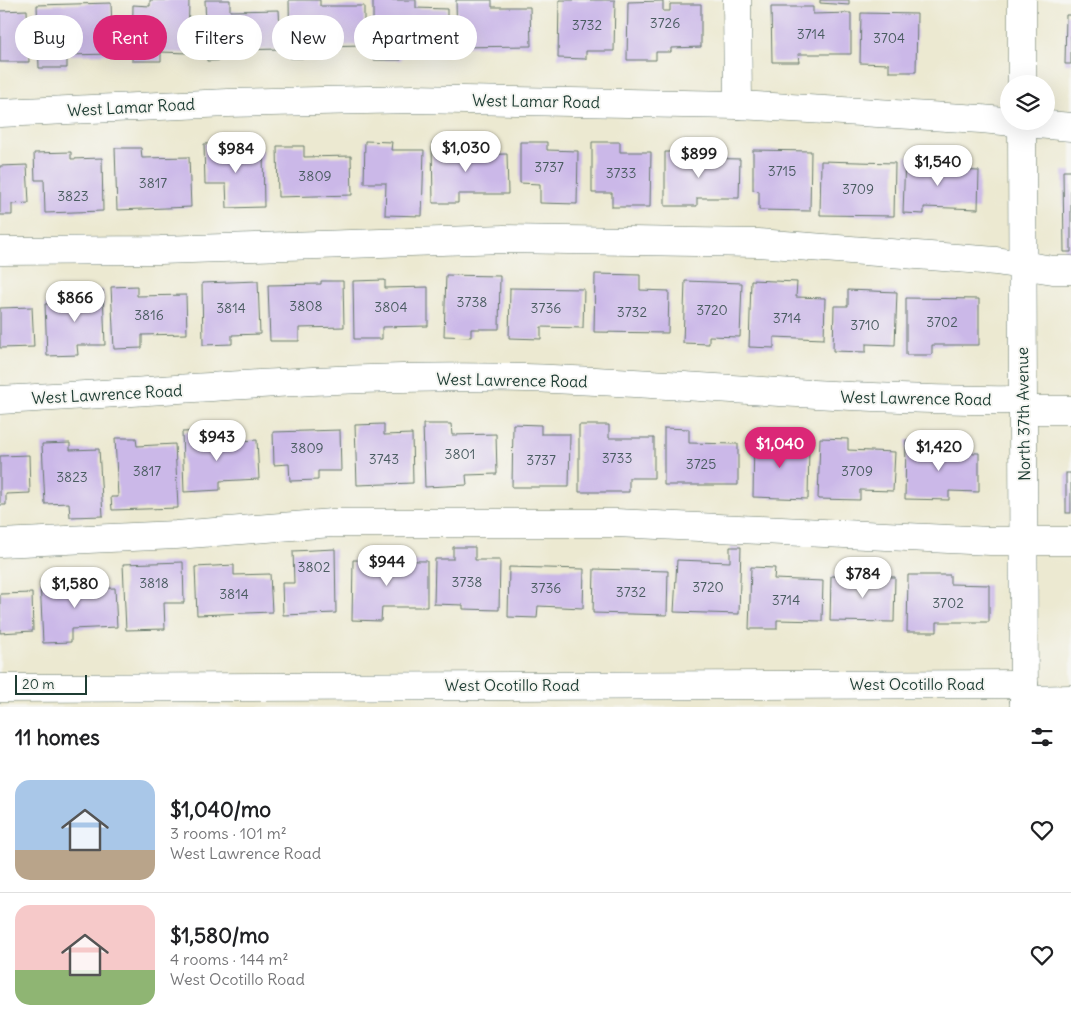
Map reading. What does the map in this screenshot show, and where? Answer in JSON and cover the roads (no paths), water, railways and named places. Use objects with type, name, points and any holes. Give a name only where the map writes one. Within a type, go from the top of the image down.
[{"type":"street","points":[[737,0],[738,105]]},
{"type":"street","points":[[1022,0],[1022,75]]},
{"type":"street","name":"West Lamar Road","points":[[0,114],[228,103],[413,99],[738,105],[1000,121]]},
{"type":"street","name":"West Lamar Road","points":[[1055,125],[1071,127]]},
{"type":"street","name":"North 37th Avenue","points":[[1022,130],[1021,265],[1025,541],[1024,697]]},
{"type":"street","points":[[0,251],[160,250],[504,239],[758,243],[996,260],[1054,270],[1071,270]]},
{"type":"street","name":"West Lawrence Road","points":[[0,400],[369,378],[524,378],[856,398],[1023,405],[1071,410]]},
{"type":"street","points":[[0,543],[176,535],[332,523],[616,523],[1025,541],[1071,541]]},
{"type":"street","name":"West Ocotillo Road","points":[[0,688],[1024,697],[1071,700]]}]
